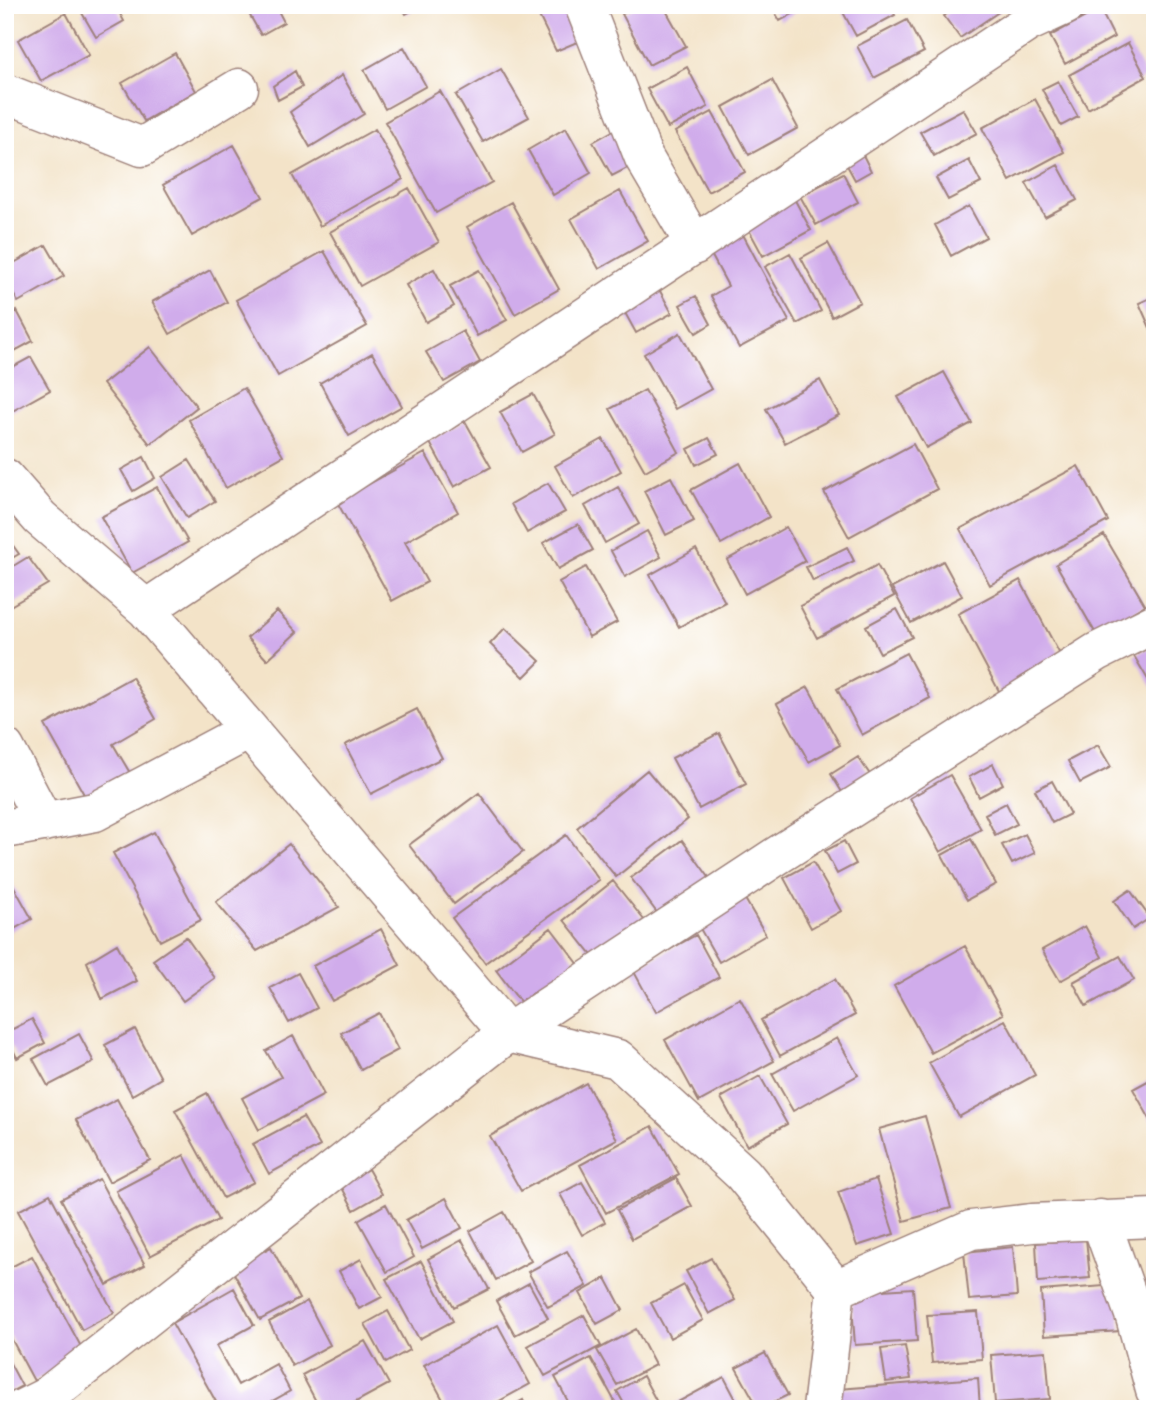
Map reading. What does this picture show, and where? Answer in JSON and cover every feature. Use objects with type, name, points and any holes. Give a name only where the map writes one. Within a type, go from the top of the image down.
[{"type":"street","points":[[583,5],[644,158],[695,245]]},
{"type":"street","points":[[146,609],[695,245],[1022,14],[1066,5]]},
{"type":"street","points":[[5,93],[142,147],[239,88]]},
{"type":"street","points":[[5,478],[40,518],[146,609],[508,1034],[618,1059],[743,1174],[836,1289],[822,1409]]},
{"type":"street","points":[[22,1409],[46,1397],[508,1034],[832,820],[1097,652],[1155,624]]},
{"type":"street","points":[[5,829],[95,812],[249,730]]},
{"type":"street","points":[[5,748],[44,822]]},
{"type":"street","points":[[836,1289],[971,1230],[1100,1219],[1155,1218]]},
{"type":"street","points":[[1100,1219],[1135,1317],[1155,1390]]},
{"type":"building","points":[[95,5],[115,5],[124,21],[96,37],[82,13]]},
{"type":"building","points":[[244,5],[275,5],[284,22],[261,35]]},
{"type":"building","points":[[401,5],[422,5],[406,14]]},
{"type":"building","points":[[555,5],[574,5],[589,37],[556,51],[538,14]]},
{"type":"building","points":[[639,5],[663,5],[686,46],[649,65],[622,14]]},
{"type":"building","points":[[771,5],[809,5],[780,21]]},
{"type":"building","points":[[839,5],[889,5],[895,15],[856,36]]},
{"type":"building","points":[[958,5],[1000,5],[1003,9],[960,38],[944,16]]},
{"type":"building","points":[[1100,9],[1114,37],[1065,64],[1050,36]]},
{"type":"building","points":[[66,13],[89,55],[41,81],[18,40]]},
{"type":"building","points":[[907,20],[924,52],[874,78],[857,46]]},
{"type":"building","points":[[1128,43],[1146,77],[1088,109],[1069,75]]},
{"type":"building","points":[[404,47],[426,86],[385,109],[364,70]]},
{"type":"building","points":[[175,53],[196,91],[144,121],[122,83]]},
{"type":"building","points":[[687,67],[708,107],[668,128],[647,89]]},
{"type":"building","points":[[501,69],[529,117],[483,142],[456,95]]},
{"type":"building","points":[[295,71],[302,87],[278,100],[273,86]]},
{"type":"building","points":[[342,75],[364,114],[310,147],[290,112]]},
{"type":"building","points":[[772,80],[798,128],[749,155],[723,107]]},
{"type":"building","points":[[1058,81],[1078,117],[1061,126],[1042,89]]},
{"type":"building","points":[[440,91],[492,182],[436,213],[385,122]]},
{"type":"building","points":[[1035,99],[1064,152],[1010,181],[982,128]]},
{"type":"building","points":[[963,109],[977,133],[934,156],[920,132]]},
{"type":"building","points":[[712,112],[745,172],[708,192],[675,132]]},
{"type":"building","points":[[566,128],[591,173],[553,195],[528,150]]},
{"type":"building","points":[[618,128],[637,163],[612,176],[593,142]]},
{"type":"building","points":[[375,129],[403,179],[320,226],[292,175]]},
{"type":"building","points":[[234,145],[263,197],[192,236],[163,185]]},
{"type":"building","points":[[860,149],[871,171],[855,180],[843,158]]},
{"type":"building","points":[[969,160],[981,183],[948,200],[936,178]]},
{"type":"building","points":[[1058,165],[1077,200],[1045,217],[1026,183]]},
{"type":"building","points":[[843,173],[858,202],[816,225],[800,196]]},
{"type":"building","points":[[409,188],[439,242],[360,286],[330,232]]},
{"type":"building","points":[[620,191],[648,241],[599,269],[571,219]]},
{"type":"building","points":[[790,191],[811,230],[763,256],[742,217]]},
{"type":"building","points":[[511,202],[559,289],[515,314],[467,227]]},
{"type":"building","points":[[969,206],[986,237],[951,256],[935,225]]},
{"type":"building","points":[[739,227],[789,321],[739,348],[711,296],[728,286],[706,245]]},
{"type":"building","points":[[828,243],[860,302],[832,317],[801,258]]},
{"type":"building","points":[[46,245],[64,276],[18,302],[5,280],[5,268]]},
{"type":"building","points":[[324,251],[367,326],[278,376],[236,300]]},
{"type":"building","points":[[790,253],[821,311],[797,324],[765,267]]},
{"type":"building","points":[[434,269],[454,306],[426,322],[406,285]]},
{"type":"building","points":[[210,270],[227,302],[170,334],[152,302]]},
{"type":"building","points":[[479,270],[507,320],[477,336],[450,286]]},
{"type":"building","points":[[654,280],[672,313],[636,333],[618,300]]},
{"type":"building","points":[[696,296],[711,324],[696,333],[680,305]]},
{"type":"building","points":[[1155,296],[1155,339],[1139,303]]},
{"type":"building","points":[[17,311],[33,341],[13,352],[5,337],[5,318]]},
{"type":"building","points":[[463,331],[480,362],[444,382],[426,352]]},
{"type":"building","points":[[680,333],[711,389],[675,409],[644,354]]},
{"type":"building","points":[[150,347],[197,407],[150,444],[103,384]]},
{"type":"building","points":[[372,353],[402,406],[349,436],[320,383]]},
{"type":"building","points":[[31,357],[50,390],[5,415],[5,371]]},
{"type":"building","points":[[944,372],[972,423],[926,448],[898,397]]},
{"type":"building","points":[[820,380],[839,415],[785,443],[766,409]]},
{"type":"building","points":[[244,388],[283,456],[226,488],[189,420]]},
{"type":"building","points":[[645,390],[679,452],[645,471],[610,409]]},
{"type":"building","points":[[533,394],[555,434],[522,452],[500,412]]},
{"type":"building","points":[[465,421],[491,467],[454,487],[429,441]]},
{"type":"building","points":[[709,438],[718,454],[696,465],[688,449]]},
{"type":"building","points":[[603,439],[621,471],[573,498],[555,466]]},
{"type":"building","points":[[913,444],[937,489],[849,537],[824,492]]},
{"type":"building","points":[[425,453],[458,512],[405,542],[427,582],[392,601],[337,502]]},
{"type":"building","points":[[144,457],[155,478],[133,491],[121,470]]},
{"type":"building","points":[[189,460],[215,501],[187,518],[162,477]]},
{"type":"building","points":[[740,463],[769,517],[721,544],[691,490]]},
{"type":"building","points":[[1078,466],[1108,521],[990,585],[960,529]]},
{"type":"building","points":[[671,477],[694,521],[666,535],[644,491]]},
{"type":"building","points":[[548,483],[565,512],[527,533],[511,504]]},
{"type":"building","points":[[157,487],[188,542],[132,573],[101,517]]},
{"type":"building","points":[[618,487],[639,524],[605,543],[585,506]]},
{"type":"building","points":[[1149,522],[1155,522],[1155,549],[1153,549]]},
{"type":"building","points":[[578,524],[593,550],[558,569],[543,543]]},
{"type":"building","points":[[786,527],[805,561],[745,594],[727,560]]},
{"type":"building","points":[[647,531],[661,557],[625,577],[611,551]]},
{"type":"building","points":[[1104,535],[1145,605],[1096,634],[1056,564]]},
{"type":"building","points":[[9,540],[19,554],[5,562],[5,542]]},
{"type":"building","points":[[847,547],[854,561],[813,581],[806,567]]},
{"type":"building","points":[[696,549],[725,602],[679,627],[650,575]]},
{"type":"building","points":[[28,557],[48,584],[5,609],[5,571]]},
{"type":"building","points":[[943,561],[962,596],[911,623],[892,588]]},
{"type":"building","points":[[877,565],[894,596],[817,638],[800,606]]},
{"type":"building","points":[[586,567],[617,622],[589,637],[559,582]]},
{"type":"building","points":[[1020,580],[1063,660],[1000,693],[958,614]]},
{"type":"building","points":[[897,609],[912,637],[880,653],[866,626]]},
{"type":"building","points":[[277,611],[297,632],[267,660],[247,638]]},
{"type":"building","points":[[505,628],[540,661],[524,677],[490,644]]},
{"type":"building","points":[[1155,644],[1155,687],[1153,688],[1134,656]]},
{"type":"building","points":[[906,653],[930,698],[862,735],[837,689]]},
{"type":"building","points":[[132,677],[156,719],[113,744],[130,773],[86,798],[45,725]]},
{"type":"building","points":[[808,687],[840,745],[809,762],[777,704]]},
{"type":"building","points":[[417,709],[442,758],[371,794],[345,745]]},
{"type":"building","points":[[719,733],[746,784],[699,809],[672,758]]},
{"type":"building","points":[[1098,745],[1111,767],[1080,783],[1068,761]]},
{"type":"building","points":[[858,757],[873,779],[845,797],[831,774]]},
{"type":"building","points":[[993,764],[1003,784],[979,797],[969,777]]},
{"type":"building","points":[[647,770],[688,819],[616,877],[577,828]]},
{"type":"building","points":[[950,775],[981,829],[940,852],[910,798]]},
{"type":"building","points":[[1052,781],[1070,814],[1052,823],[1035,790]]},
{"type":"building","points":[[479,793],[523,852],[454,904],[409,845]]},
{"type":"building","points":[[1006,803],[1017,824],[995,835],[985,814]]},
{"type":"building","points":[[154,832],[201,920],[160,941],[113,853]]},
{"type":"building","points":[[1025,834],[1035,853],[1012,864],[1002,845]]},
{"type":"building","points":[[566,835],[599,880],[485,963],[452,918]]},
{"type":"building","points":[[971,839],[996,884],[967,900],[942,855]]},
{"type":"building","points":[[682,840],[711,880],[661,918],[631,878]]},
{"type":"building","points":[[844,841],[856,864],[837,874],[825,851]]},
{"type":"building","points":[[289,844],[339,907],[257,951],[216,902]]},
{"type":"building","points":[[813,862],[841,911],[811,928],[784,878]]},
{"type":"building","points":[[613,881],[644,920],[595,959],[564,920]]},
{"type":"building","points":[[12,883],[32,919],[5,934],[5,887]]},
{"type":"building","points":[[1130,890],[1150,918],[1133,929],[1114,901]]},
{"type":"building","points":[[745,899],[766,935],[719,962],[698,925]]},
{"type":"building","points":[[1085,926],[1102,957],[1060,981],[1042,950]]},
{"type":"building","points":[[551,928],[583,970],[528,1012],[496,970]]},
{"type":"building","points":[[381,929],[400,965],[332,1001],[313,966]]},
{"type":"building","points":[[696,935],[719,977],[656,1012],[633,970]]},
{"type":"building","points":[[186,937],[215,978],[183,1001],[153,960]]},
{"type":"building","points":[[117,944],[137,981],[102,999],[87,962]]},
{"type":"building","points":[[965,946],[1003,1014],[931,1053],[894,986]]},
{"type":"building","points":[[1120,956],[1134,980],[1086,1006],[1073,982]]},
{"type":"building","points":[[298,973],[317,1008],[289,1023],[270,988]]},
{"type":"building","points":[[835,979],[855,1015],[780,1056],[761,1020]]},
{"type":"building","points":[[740,998],[774,1061],[699,1102],[665,1040]]},
{"type":"building","points":[[379,1013],[398,1050],[361,1070],[341,1033]]},
{"type":"building","points":[[32,1019],[45,1043],[17,1058],[5,1033]]},
{"type":"building","points":[[1005,1020],[1035,1075],[959,1117],[929,1063]]},
{"type":"building","points":[[135,1029],[161,1078],[132,1095],[105,1045]]},
{"type":"building","points":[[79,1034],[94,1062],[48,1086],[33,1059]]},
{"type":"building","points":[[293,1036],[324,1095],[259,1130],[242,1098],[281,1077],[266,1051]]},
{"type":"building","points":[[837,1038],[858,1075],[793,1111],[772,1074]]},
{"type":"building","points":[[760,1076],[787,1124],[747,1146],[721,1098]]},
{"type":"building","points":[[1155,1077],[1155,1128],[1133,1089]]},
{"type":"building","points":[[586,1083],[617,1139],[521,1191],[490,1136]]},
{"type":"building","points":[[207,1093],[254,1182],[223,1198],[175,1110]]},
{"type":"building","points":[[117,1099],[150,1160],[109,1182],[76,1120]]},
{"type":"building","points":[[925,1116],[951,1208],[904,1221],[879,1129]]},
{"type":"building","points":[[303,1117],[320,1146],[269,1174],[253,1144]]},
{"type":"building","points":[[652,1126],[679,1174],[606,1213],[580,1165]]},
{"type":"building","points":[[184,1155],[218,1220],[150,1256],[116,1191]]},
{"type":"building","points":[[368,1169],[382,1194],[354,1210],[340,1184]]},
{"type":"building","points":[[676,1178],[692,1206],[632,1239],[617,1210]]},
{"type":"building","points":[[99,1179],[145,1265],[107,1285],[61,1199]]},
{"type":"building","points":[[876,1179],[894,1234],[857,1246],[838,1192]]},
{"type":"building","points":[[582,1182],[605,1222],[582,1235],[560,1194]]},
{"type":"building","points":[[50,1194],[114,1313],[82,1330],[18,1211]]},
{"type":"building","points":[[446,1198],[462,1228],[422,1249],[406,1220]]},
{"type":"building","points":[[386,1204],[414,1257],[387,1272],[358,1220]]},
{"type":"building","points":[[504,1212],[531,1261],[496,1280],[470,1231]]},
{"type":"building","points":[[1086,1239],[1090,1278],[1038,1282],[1036,1243]]},
{"type":"building","points":[[462,1240],[489,1289],[454,1307],[428,1259]]},
{"type":"building","points":[[271,1247],[299,1299],[260,1320],[231,1268]]},
{"type":"building","points":[[1013,1247],[1017,1296],[969,1300],[964,1252]]},
{"type":"building","points":[[567,1251],[587,1286],[548,1307],[528,1272]]},
{"type":"building","points":[[32,1256],[85,1354],[34,1381],[5,1327],[5,1270]]},
{"type":"building","points":[[711,1258],[735,1300],[709,1314],[686,1271]]},
{"type":"building","points":[[361,1259],[382,1297],[359,1309],[339,1271]]},
{"type":"building","points":[[1155,1260],[1155,1349],[1149,1349],[1146,1261]]},
{"type":"building","points":[[421,1261],[453,1321],[419,1339],[386,1279]]},
{"type":"building","points":[[606,1278],[623,1310],[597,1324],[580,1293]]},
{"type":"building","points":[[529,1283],[548,1318],[515,1335],[496,1301]]},
{"type":"building","points":[[684,1285],[703,1320],[670,1338],[651,1303]]},
{"type":"building","points":[[1117,1285],[1121,1331],[1044,1336],[1041,1291]]},
{"type":"building","points":[[234,1288],[254,1325],[216,1346],[238,1385],[276,1364],[290,1391],[258,1409],[220,1409],[172,1323]]},
{"type":"building","points":[[913,1288],[917,1341],[855,1345],[851,1292]]},
{"type":"building","points":[[307,1301],[330,1345],[292,1366],[269,1322]]},
{"type":"building","points":[[388,1311],[409,1350],[386,1363],[365,1324]]},
{"type":"building","points":[[978,1312],[982,1359],[932,1363],[927,1315]]},
{"type":"building","points":[[584,1315],[601,1346],[545,1376],[528,1346]]},
{"type":"building","points":[[498,1325],[530,1384],[485,1409],[448,1409],[424,1365]]},
{"type":"building","points":[[636,1329],[655,1365],[617,1385],[597,1350]]},
{"type":"building","points":[[365,1341],[389,1384],[343,1409],[320,1409],[302,1375]]},
{"type":"building","points":[[905,1346],[911,1379],[886,1382],[881,1349]]},
{"type":"building","points":[[1046,1351],[1050,1399],[995,1403],[991,1355]]},
{"type":"building","points":[[765,1353],[788,1395],[759,1409],[736,1368]]},
{"type":"building","points":[[5,1354],[22,1386],[5,1395]]},
{"type":"building","points":[[591,1358],[619,1409],[572,1409],[555,1377]]},
{"type":"building","points":[[643,1376],[660,1408],[627,1409],[617,1391]]},
{"type":"building","points":[[724,1377],[741,1409],[665,1409]]},
{"type":"building","points":[[978,1378],[980,1409],[841,1409],[839,1389]]},
{"type":"building","points":[[523,1400],[527,1409],[507,1409]]}]
